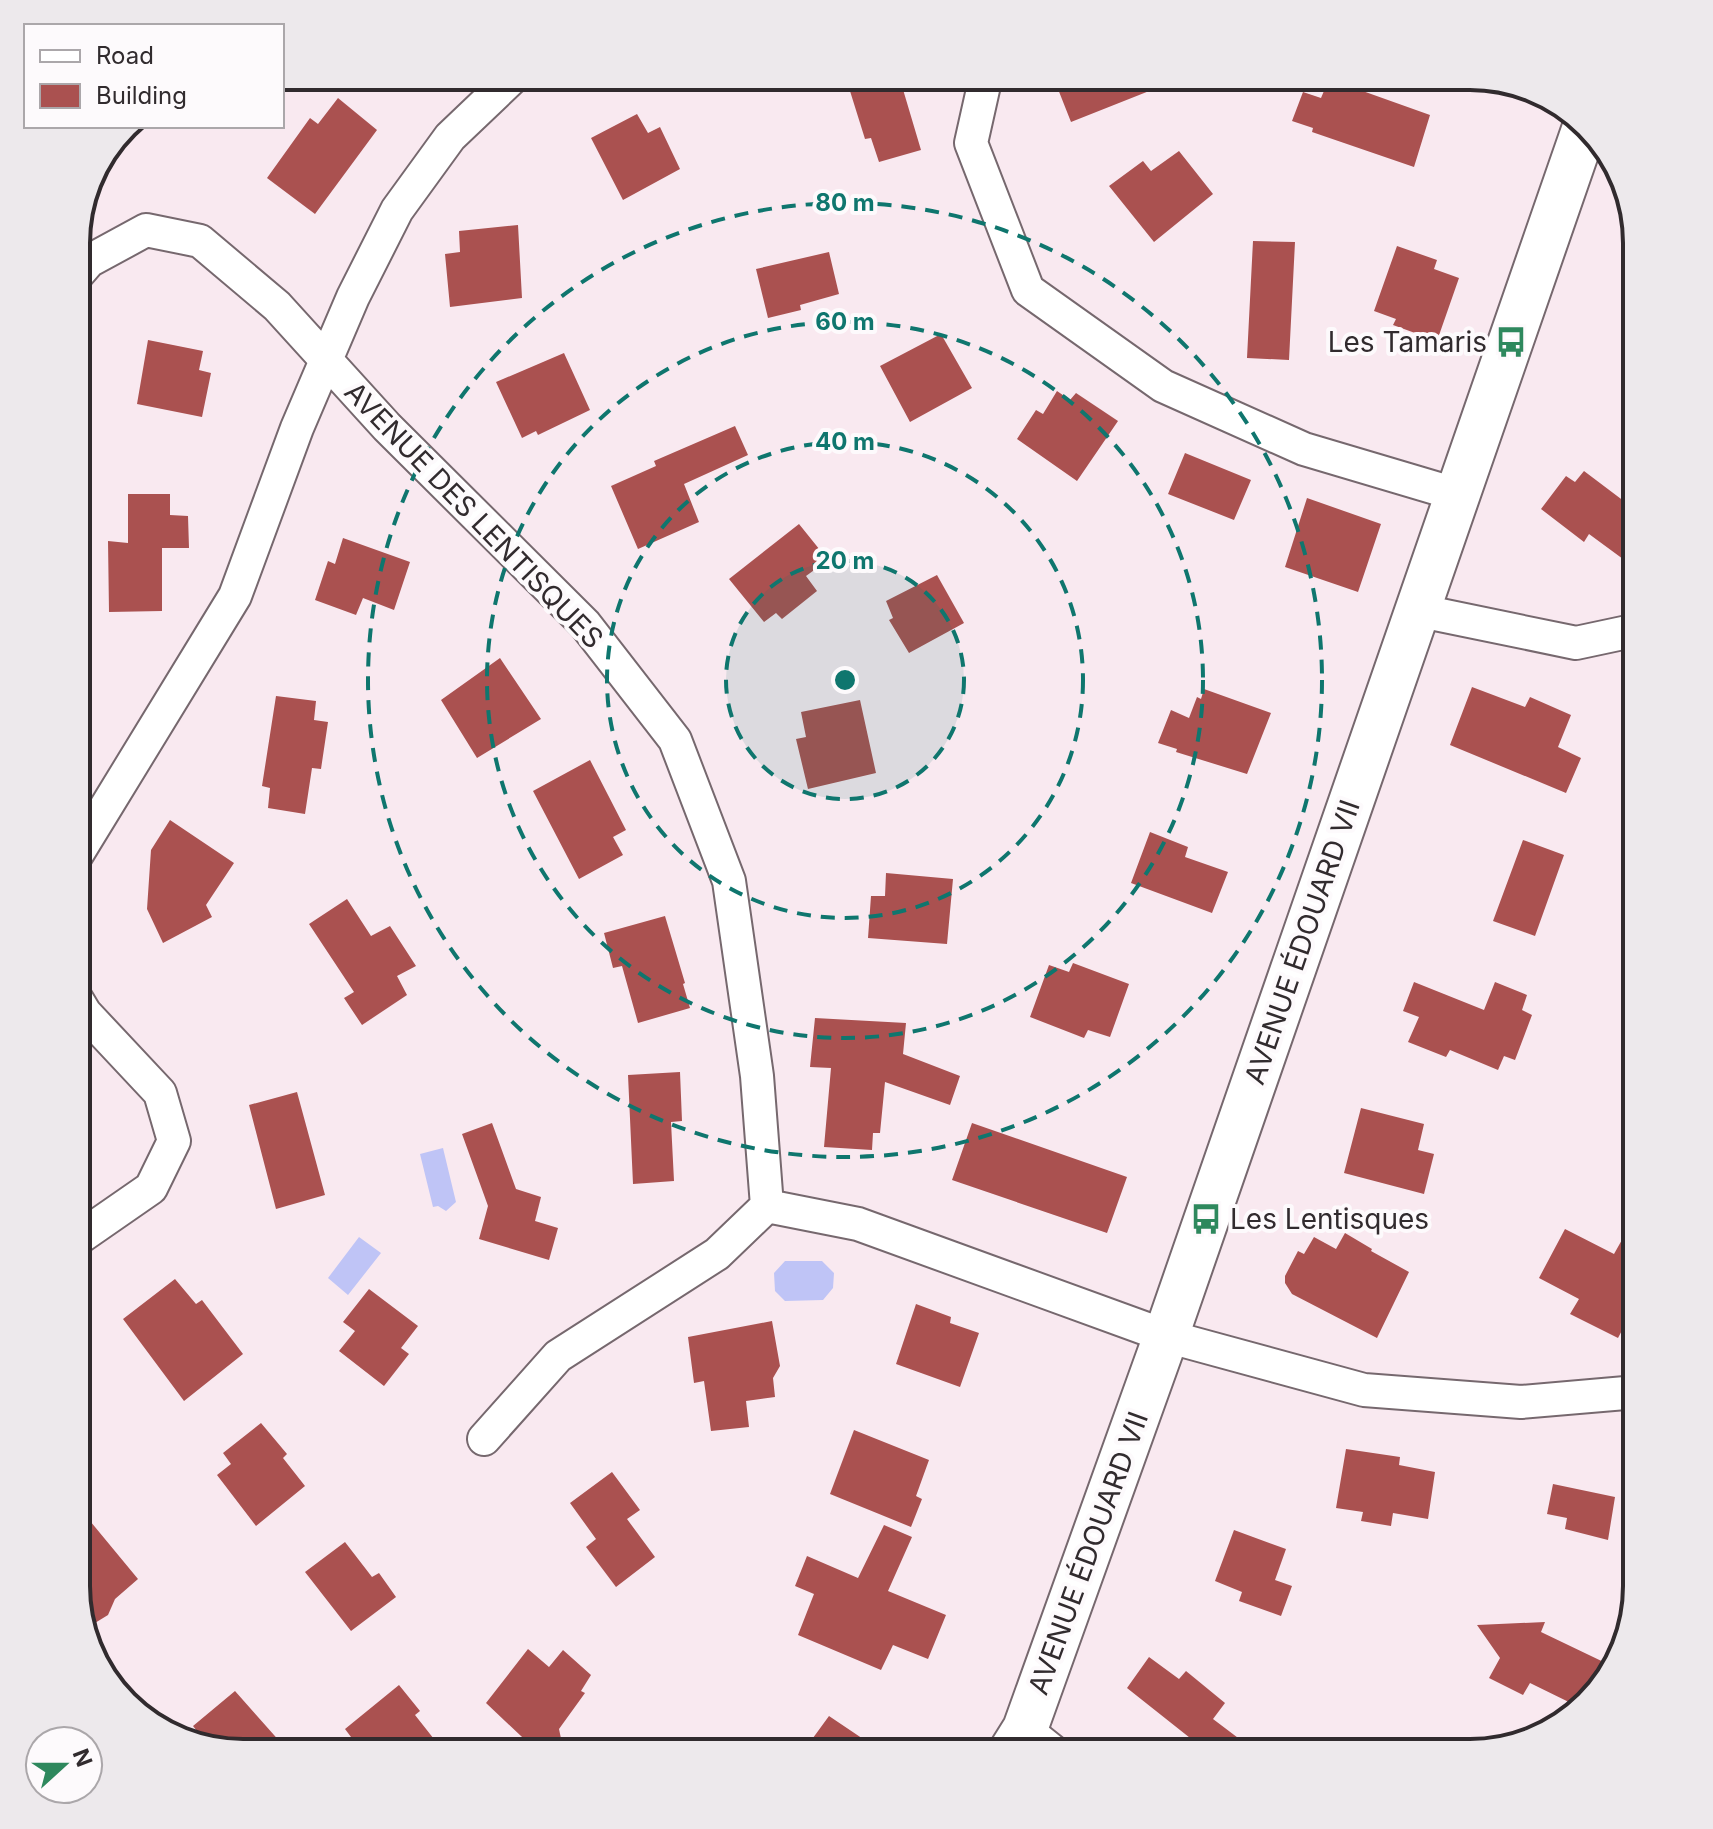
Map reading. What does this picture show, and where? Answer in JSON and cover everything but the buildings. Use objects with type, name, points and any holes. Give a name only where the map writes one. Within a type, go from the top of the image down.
[{"type":"street","points":[[90,833],[235,596],[297,428],[353,297],[397,210],[450,137],[499,90]]},
{"type":"street","points":[[983,90],[971,143],[1028,290],[1163,386],[1304,449],[1459,495]]},
{"type":"street","name":"AVENUE ÉDOUARD VII","points":[[1032,1739],[1166,1336],[1581,138]]},
{"type":"street","name":"AVENUE DES LENTISQUES","points":[[90,260],[146,230],[200,241],[277,306],[387,427],[585,624],[675,740],[729,881],[757,1076],[767,1206]]},
{"type":"street","points":[[1416,610],[1576,643],[1623,633]]},
{"type":"street","points":[[90,1018],[160,1093],[174,1141],[151,1188],[90,1230]]},
{"type":"street","points":[[484,1439],[558,1356],[717,1254],[767,1206],[858,1224],[1166,1336],[1364,1390],[1521,1402],[1623,1393]]},
{"type":"water","points":[[443,1148],[456,1202],[446,1211],[438,1206],[433,1207],[420,1154]]},
{"type":"water","points":[[359,1237],[381,1253],[348,1295],[328,1278]]},
{"type":"water","points":[[785,1261],[822,1261],[834,1273],[833,1288],[823,1300],[785,1301],[775,1291],[774,1273]]},
{"type":"place","name":"Les Tamaris","points":[[1511,342]]},
{"type":"place","name":"Les Lentisques","points":[[1206,1219]]}]
